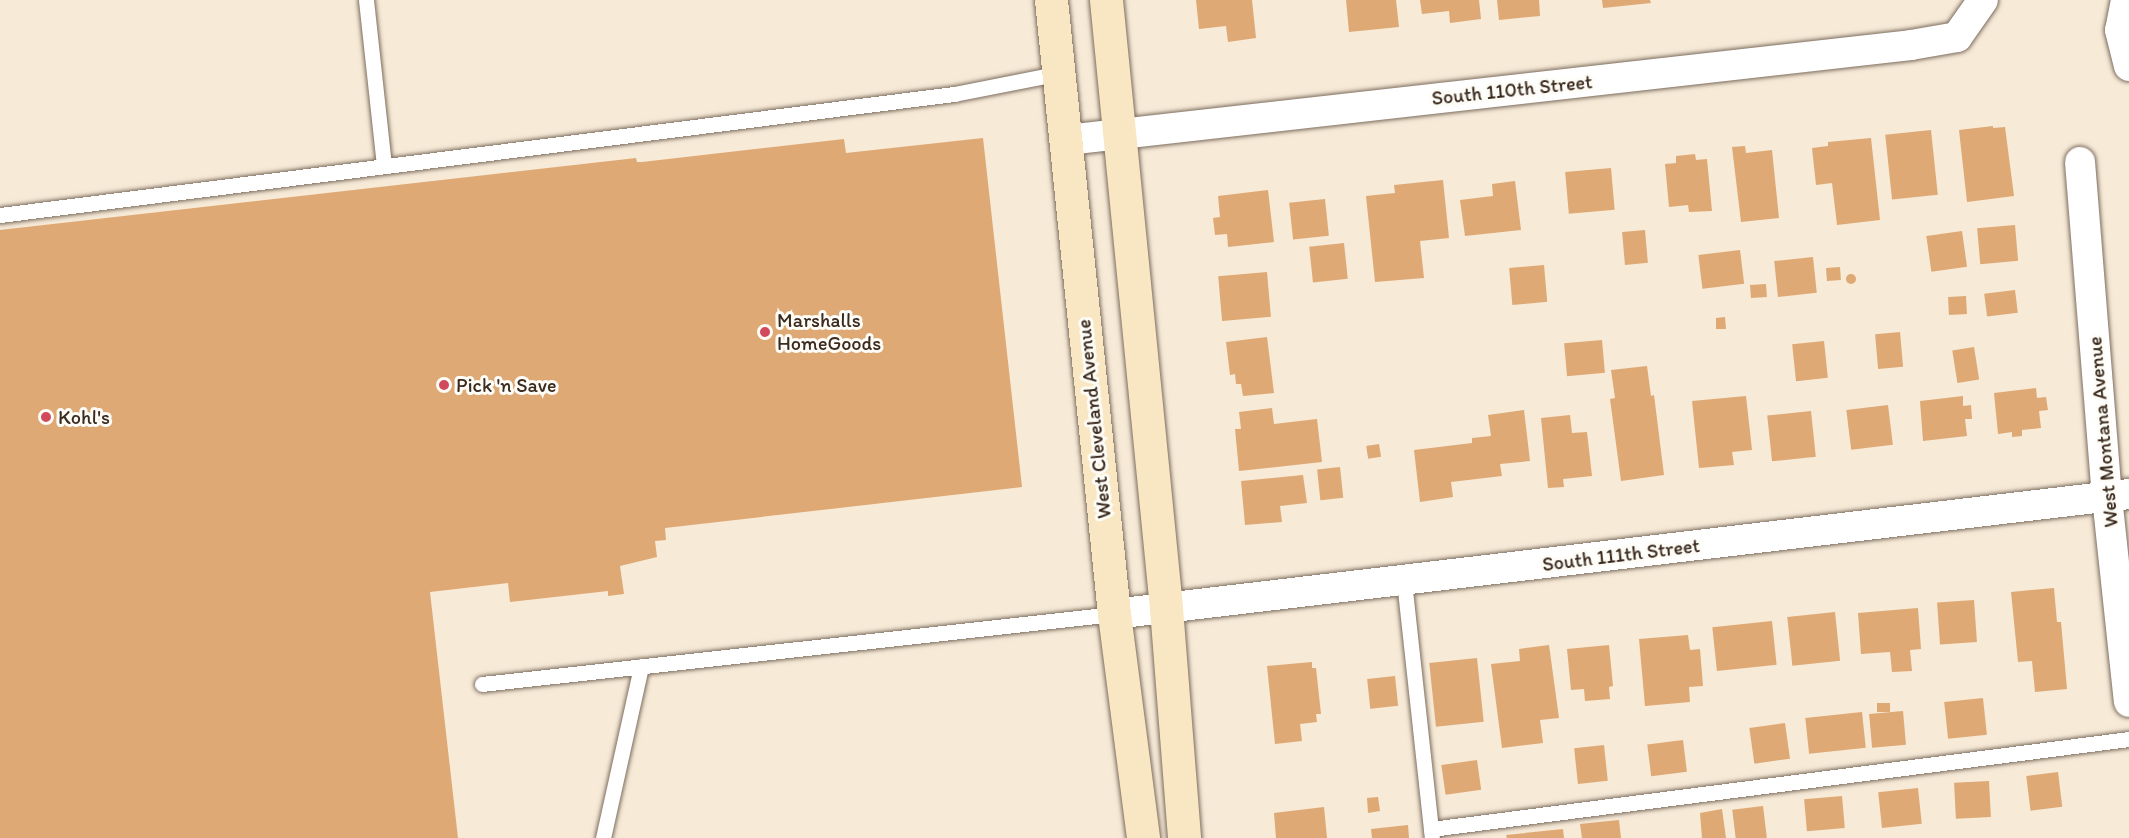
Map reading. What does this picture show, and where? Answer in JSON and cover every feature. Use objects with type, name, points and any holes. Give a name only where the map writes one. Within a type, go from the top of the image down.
[{"type":"main road","name":"West Cleveland Avenue","points":[[1051,0],[1114,614],[1143,838]]},
{"type":"main road","points":[[1106,0],[1166,608],[1184,838]]},
{"type":"street","name":"South 110th Street","points":[[1067,140],[1911,45],[1957,37],[1983,0]]},
{"type":"street","points":[[2126,0],[2120,30],[2129,66]]},
{"type":"street","name":"West Montana Avenue","points":[[2080,162],[2118,496],[2129,702]]},
{"type":"street","name":"South 111th Street","points":[[1114,614],[2118,496]]},
{"type":"lane","points":[[366,0],[384,165]]},
{"type":"lane","points":[[0,215],[954,94],[1060,73]]},
{"type":"lane","points":[[1404,581],[1431,834],[2129,739]]},
{"type":"lane","points":[[482,684],[1114,614]]},
{"type":"lane","points":[[603,838],[641,666]]},
{"type":"building","points":[[1196,0],[1252,0],[1256,38],[1228,42],[1226,26],[1199,29]]},
{"type":"building","points":[[1346,0],[1396,0],[1399,27],[1349,32]]},
{"type":"building","points":[[1420,0],[1479,0],[1481,19],[1450,23],[1449,11],[1422,14]]},
{"type":"building","points":[[1497,0],[1539,0],[1540,16],[1499,20]]},
{"type":"building","points":[[1602,0],[1650,0],[1651,3],[1603,8]]},
{"type":"building","points":[[1993,126],[1993,128],[2005,127],[2014,196],[1967,202],[1959,130]]},
{"type":"building","points":[[1931,130],[1938,195],[1892,199],[1885,135]]},
{"type":"building","points":[[983,138],[1022,487],[665,528],[666,540],[655,541],[657,557],[620,566],[624,594],[608,596],[608,591],[510,602],[508,583],[430,592],[458,838],[0,838],[0,230],[636,158],[637,162],[642,162],[844,139],[846,153]]},
{"type":"building","points":[[1871,138],[1880,220],[1837,225],[1832,183],[1816,185],[1812,148],[1828,146],[1828,142]]},
{"type":"building","points":[[1745,146],[1746,153],[1772,150],[1779,218],[1741,222],[1732,147]]},
{"type":"building","points":[[1695,154],[1696,160],[1707,159],[1712,211],[1689,212],[1688,205],[1669,207],[1665,164],[1676,163],[1676,156]]},
{"type":"building","points":[[1611,168],[1615,210],[1569,214],[1565,172]]},
{"type":"building","points":[[1443,180],[1449,238],[1420,241],[1424,278],[1375,282],[1366,196],[1395,193],[1394,185]]},
{"type":"building","points":[[1515,181],[1521,230],[1465,236],[1460,200],[1493,196],[1492,184]]},
{"type":"building","points":[[1268,190],[1274,242],[1228,247],[1227,234],[1215,235],[1213,218],[1220,217],[1218,196]]},
{"type":"building","points":[[1325,199],[1329,236],[1293,240],[1289,203]]},
{"type":"building","points":[[2015,225],[2018,261],[1980,264],[1977,228]]},
{"type":"building","points":[[1645,230],[1648,263],[1625,265],[1622,232]]},
{"type":"building","points":[[1962,231],[1967,267],[1931,272],[1926,236]]},
{"type":"building","points":[[1344,243],[1348,279],[1313,282],[1309,247]]},
{"type":"building","points":[[1740,250],[1744,284],[1702,289],[1698,255]]},
{"type":"building","points":[[1813,257],[1817,293],[1778,297],[1774,261]]},
{"type":"building","points":[[1544,265],[1547,302],[1512,305],[1509,268]]},
{"type":"building","points":[[1840,267],[1841,280],[1827,281],[1826,268]]},
{"type":"building","points":[[1267,272],[1271,317],[1222,321],[1218,276]]},
{"type":"building","points":[[1851,274],[1855,275],[1855,283],[1851,284],[1847,283],[1846,279],[1847,275]]},
{"type":"building","points":[[1766,284],[1767,297],[1751,298],[1750,285]]},
{"type":"building","points":[[2015,290],[2018,313],[1987,317],[1984,294]]},
{"type":"building","points":[[1966,296],[1967,314],[1949,315],[1948,297]]},
{"type":"building","points":[[1725,317],[1726,329],[1716,329],[1716,318]]},
{"type":"building","points":[[1900,332],[1903,367],[1878,369],[1875,334]]},
{"type":"building","points":[[1267,337],[1274,393],[1243,396],[1241,384],[1236,384],[1235,374],[1230,375],[1226,342]]},
{"type":"building","points":[[1602,340],[1605,373],[1567,376],[1564,343]]},
{"type":"building","points":[[1824,341],[1828,378],[1796,381],[1792,344]]},
{"type":"building","points":[[1974,347],[1979,380],[1957,383],[1952,350]]},
{"type":"building","points":[[1647,366],[1651,396],[1654,395],[1664,475],[1621,481],[1610,399],[1615,398],[1611,370]]},
{"type":"building","points":[[2036,388],[2037,398],[2046,397],[2048,410],[2039,411],[2041,428],[2022,430],[2022,436],[2012,437],[2012,432],[1998,434],[1994,393]]},
{"type":"building","points":[[1746,396],[1752,450],[1732,452],[1734,465],[1699,468],[1692,401]]},
{"type":"building","points":[[1963,396],[1963,406],[1971,405],[1972,419],[1965,419],[1967,436],[1923,441],[1920,401]]},
{"type":"building","points":[[1888,405],[1893,445],[1851,450],[1846,410]]},
{"type":"building","points":[[1272,408],[1274,424],[1317,419],[1322,462],[1239,471],[1235,429],[1241,429],[1239,412]]},
{"type":"building","points":[[1524,410],[1530,461],[1500,464],[1502,476],[1451,482],[1453,497],[1420,502],[1414,450],[1472,443],[1472,438],[1491,436],[1488,415]]},
{"type":"building","points":[[1811,411],[1816,457],[1772,461],[1767,416]]},
{"type":"building","points":[[1570,415],[1572,433],[1587,432],[1592,476],[1563,479],[1564,487],[1548,488],[1541,418]]},
{"type":"building","points":[[1379,444],[1381,457],[1368,459],[1366,446]]},
{"type":"building","points":[[1340,467],[1343,498],[1320,500],[1317,469]]},
{"type":"building","points":[[1303,475],[1307,503],[1280,506],[1282,522],[1245,525],[1241,481]]},
{"type":"building","points":[[2054,588],[2057,622],[2061,622],[2067,689],[2035,692],[2032,661],[2018,662],[2011,592]]},
{"type":"building","points":[[1974,600],[1977,642],[1940,644],[1937,603]]},
{"type":"building","points":[[1918,608],[1921,649],[1910,650],[1912,671],[1892,672],[1890,652],[1861,654],[1858,613]]},
{"type":"building","points":[[1835,612],[1840,661],[1792,666],[1787,617]]},
{"type":"building","points":[[1772,621],[1777,665],[1717,671],[1712,627]]},
{"type":"building","points":[[1688,635],[1690,650],[1700,649],[1703,686],[1689,687],[1690,702],[1645,706],[1639,639]]},
{"type":"building","points":[[1549,645],[1559,718],[1540,720],[1543,743],[1502,748],[1491,664],[1520,661],[1519,649]]},
{"type":"building","points":[[1609,645],[1613,686],[1609,687],[1610,699],[1585,701],[1584,689],[1571,690],[1567,649]]},
{"type":"building","points":[[1477,658],[1484,722],[1436,727],[1429,663]]},
{"type":"building","points":[[1312,662],[1312,668],[1316,668],[1321,714],[1316,714],[1317,722],[1300,724],[1302,741],[1275,744],[1267,666]]},
{"type":"building","points":[[1395,676],[1398,706],[1370,709],[1367,679]]},
{"type":"building","points":[[1983,698],[1987,735],[1948,739],[1944,702]]},
{"type":"building","points":[[1877,703],[1890,703],[1890,712],[1877,712]]},
{"type":"building","points":[[1903,711],[1906,745],[1872,748],[1869,714]]},
{"type":"building","points":[[1862,712],[1866,748],[1809,754],[1805,718]]},
{"type":"building","points":[[1785,723],[1790,759],[1754,764],[1749,728]]},
{"type":"building","points":[[1683,740],[1687,772],[1651,776],[1647,744]]},
{"type":"building","points":[[1604,745],[1608,781],[1578,784],[1574,748]]},
{"type":"building","points":[[1477,760],[1481,790],[1446,795],[1441,765]]},
{"type":"building","points":[[2058,772],[2062,807],[2031,811],[2026,776]]},
{"type":"building","points":[[1989,781],[1991,817],[1956,819],[1954,783]]},
{"type":"building","points":[[1918,788],[1922,824],[1882,828],[1878,792]]},
{"type":"building","points":[[1842,796],[1845,828],[1807,831],[1804,799]]},
{"type":"building","points":[[1378,797],[1380,811],[1368,813],[1367,798]]},
{"type":"building","points":[[1763,806],[1767,838],[1736,838],[1732,810]]},
{"type":"building","points":[[1324,807],[1327,838],[1276,838],[1274,813]]},
{"type":"building","points":[[1722,809],[1726,838],[1702,838],[1700,813]]},
{"type":"building","points":[[1619,820],[1621,838],[1582,838],[1580,824]]},
{"type":"building","points":[[1408,825],[1409,838],[1372,838],[1371,829]]},
{"type":"building","points":[[1563,829],[1564,838],[1507,838],[1506,835]]},
{"type":"place","name":"Marshalls HomeGoods","points":[[765,332]]},
{"type":"place","name":"Pick 'n Save","points":[[444,385]]},
{"type":"place","name":"Kohl's","points":[[46,417]]}]
